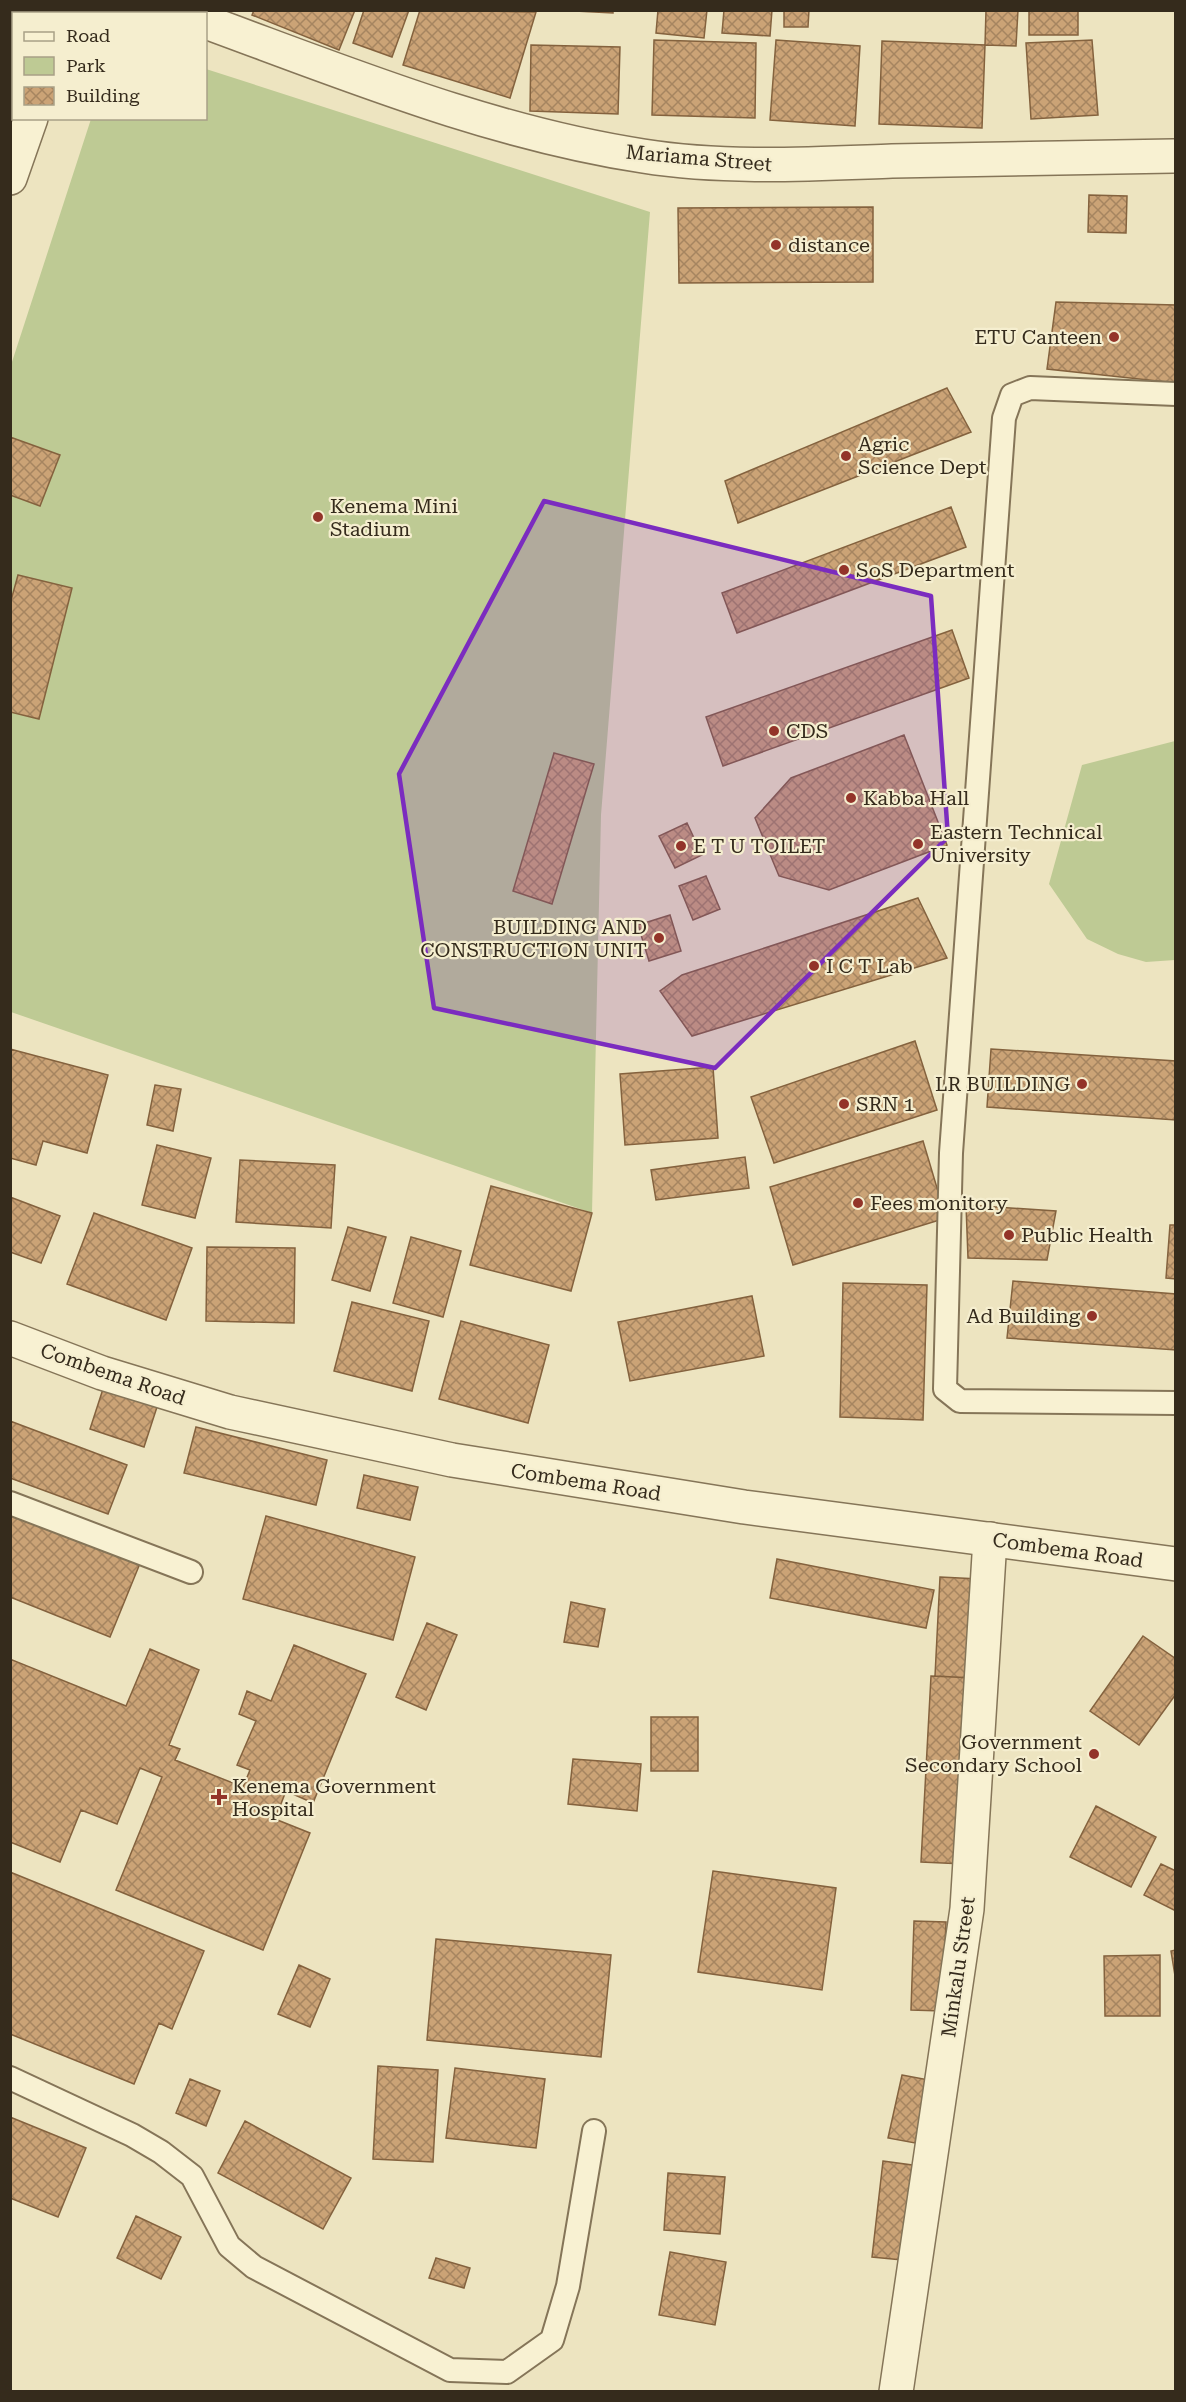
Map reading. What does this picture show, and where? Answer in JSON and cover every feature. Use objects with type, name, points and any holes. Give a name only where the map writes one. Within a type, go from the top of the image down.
[{"type":"street","name":"Mariama Street","points":[[207,22],[438,106],[548,136],[644,156],[755,165],[1039,157],[1176,156]]},
{"type":"street","points":[[10,178],[30,120]]},
{"type":"street","name":"Combema Road","points":[[10,1338],[102,1373],[230,1412],[452,1460],[744,1507],[1176,1564]]},
{"type":"street","name":"Minkalu Street","points":[[896,2391],[967,1909],[990,1539]]},
{"type":"lane","points":[[1176,394],[1030,388],[1012,395],[1004,418],[951,1153],[945,1389],[960,1401],[1176,1402]]},
{"type":"lane","points":[[10,1503],[191,1572]]},
{"type":"lane","points":[[10,2078],[132,2135],[161,2152],[192,2176],[229,2246],[254,2267],[450,2370],[507,2372],[552,2340],[568,2286],[594,2131]]},
{"type":"highlighted area","points":[[544,501],[931,596],[948,837],[715,1068],[434,1008],[399,774]]},
{"type":"green space","name":"Kenema Mini Stadium","points":[[207,69],[650,212],[601,815],[592,1213],[11,1012],[11,365],[91,120],[207,120]]},
{"type":"green space","points":[[1175,741],[1175,960],[1146,962],[1118,954],[1087,939],[1049,884],[1082,765]]},
{"type":"building","points":[[254,10],[355,10],[339,50],[252,15]]},
{"type":"building","points":[[364,10],[409,10],[392,57],[353,43]]},
{"type":"building","points":[[420,10],[536,12],[510,98],[403,65]]},
{"type":"building","points":[[555,10],[613,10],[613,13]]},
{"type":"building","points":[[658,10],[707,10],[704,38],[656,33]]},
{"type":"building","points":[[724,10],[772,10],[770,36],[722,33]]},
{"type":"building","points":[[784,10],[809,10],[808,27],[784,27]]},
{"type":"building","points":[[986,10],[1018,10],[1016,46],[985,45]]},
{"type":"building","points":[[1029,10],[1078,10],[1078,35],[1029,35]]},
{"type":"building","points":[[654,40],[756,43],[755,118],[652,115]]},
{"type":"building","points":[[776,40],[860,46],[855,126],[770,120]]},
{"type":"building","points":[[1092,40],[1098,115],[1031,119],[1026,43]]},
{"type":"building","points":[[882,41],[985,45],[982,128],[879,124]]},
{"type":"building","points":[[531,45],[620,47],[618,114],[530,111]]},
{"type":"building","points":[[1089,195],[1127,196],[1126,233],[1088,232]]},
{"type":"building","name":"distance","points":[[873,207],[873,282],[679,283],[678,208]]},
{"type":"building","name":"ETU Canteen","points":[[1056,302],[1176,305],[1176,383],[1047,369]]},
{"type":"building","name":"Agric Science Dept","points":[[947,388],[971,432],[738,523],[725,481]]},
{"type":"building","points":[[10,437],[60,455],[40,506],[10,495]]},
{"type":"building","name":"SoS Department","points":[[951,507],[966,547],[737,633],[722,593]]},
{"type":"building","points":[[18,575],[72,588],[39,719],[10,712],[10,604]]},
{"type":"building","points":[[952,630],[969,678],[723,766],[706,717]]},
{"type":"building","name":"Kabba Hall","points":[[904,735],[947,845],[829,890],[779,876],[755,818],[791,778]]},
{"type":"building","points":[[554,753],[594,764],[552,904],[513,891]]},
{"type":"building","name":"E T U TOILET","points":[[687,823],[702,855],[675,868],[659,836]]},
{"type":"building","name":"BUILDING AND CONSTRUCTION UNIT","points":[[706,876],[720,909],[693,920],[679,886]]},
{"type":"building","name":"I C T Lab","points":[[918,898],[947,958],[692,1036],[660,991],[682,975]]},
{"type":"building","name":"BUILDING AND CONSTRUCTION UNIT","points":[[670,915],[681,951],[649,961],[638,925]]},
{"type":"building","name":"SRN 1","points":[[915,1041],[937,1110],[774,1163],[751,1097]]},
{"type":"building","points":[[10,1049],[108,1075],[87,1153],[43,1141],[36,1165],[10,1158]]},
{"type":"building","name":"LR BUILDING","points":[[991,1049],[1176,1061],[1176,1120],[987,1107]]},
{"type":"building","points":[[713,1067],[718,1138],[625,1145],[620,1074]]},
{"type":"building","points":[[155,1085],[181,1089],[173,1131],[147,1125]]},
{"type":"building","name":"Fees monitory","points":[[923,1141],[946,1218],[793,1265],[770,1187]]},
{"type":"building","points":[[157,1145],[211,1158],[195,1218],[142,1205]]},
{"type":"building","points":[[745,1157],[749,1188],[656,1200],[651,1170]]},
{"type":"building","points":[[240,1160],[335,1165],[331,1228],[236,1222]]},
{"type":"building","points":[[491,1186],[592,1213],[571,1291],[470,1265]]},
{"type":"building","points":[[10,1197],[60,1216],[41,1263],[10,1252]]},
{"type":"building","name":"Public Health","points":[[966,1205],[1056,1211],[1047,1260],[968,1258]]},
{"type":"building","points":[[94,1213],[192,1248],[166,1320],[67,1284]]},
{"type":"building","points":[[1170,1225],[1176,1225],[1176,1279],[1166,1278]]},
{"type":"building","points":[[348,1227],[386,1237],[370,1291],[332,1280]]},
{"type":"building","points":[[411,1237],[461,1251],[443,1317],[393,1303]]},
{"type":"building","points":[[207,1247],[295,1248],[294,1323],[206,1321]]},
{"type":"building","name":"Ad Building","points":[[1013,1281],[1176,1294],[1176,1350],[1007,1338]]},
{"type":"building","points":[[843,1283],[927,1285],[923,1420],[840,1417]]},
{"type":"building","points":[[752,1296],[764,1356],[630,1381],[618,1322]]},
{"type":"building","points":[[352,1302],[429,1321],[412,1391],[334,1371]]},
{"type":"building","points":[[461,1321],[549,1345],[528,1423],[439,1399]]},
{"type":"building","points":[[103,1389],[157,1407],[144,1447],[90,1429]]},
{"type":"building","points":[[10,1421],[127,1465],[108,1514],[10,1478]]},
{"type":"building","points":[[196,1427],[327,1460],[316,1505],[184,1473]]},
{"type":"building","points":[[364,1475],[418,1487],[410,1520],[357,1508]]},
{"type":"building","points":[[10,1508],[141,1561],[110,1637],[10,1597]]},
{"type":"building","points":[[266,1516],[415,1557],[393,1640],[243,1599]]},
{"type":"building","points":[[777,1559],[934,1590],[926,1628],[770,1598]]},
{"type":"building","points":[[940,1577],[979,1579],[974,1678],[935,1676]]},
{"type":"building","points":[[571,1602],[605,1609],[598,1647],[564,1642]]},
{"type":"building","points":[[427,1623],[457,1635],[426,1710],[396,1697]]},
{"type":"building","points":[[1143,1636],[1176,1659],[1176,1694],[1139,1745],[1090,1711]]},
{"type":"building","name":"Kenema Government Hospital","points":[[294,1645],[366,1674],[313,1803],[286,1791],[275,1819],[310,1833],[263,1950],[116,1890],[162,1777],[140,1768],[117,1824],[81,1810],[60,1862],[10,1842],[10,1659],[126,1706],[150,1649],[199,1670],[169,1745],[180,1749],[175,1760],[243,1787],[250,1770],[237,1765],[256,1721],[239,1714],[247,1691],[271,1701]]},
{"type":"building","points":[[931,1676],[974,1678],[964,1864],[921,1862]]},
{"type":"building","points":[[651,1717],[698,1717],[698,1771],[651,1771]]},
{"type":"building","points":[[573,1759],[641,1764],[637,1811],[568,1804]]},
{"type":"building","points":[[1096,1806],[1156,1837],[1131,1887],[1070,1857]]},
{"type":"building","points":[[1161,1864],[1176,1871],[1176,1911],[1144,1895]]},
{"type":"building","points":[[713,1871],[836,1888],[822,1990],[698,1972]]},
{"type":"building","points":[[10,1872],[204,1951],[172,2029],[159,2023],[134,2084],[10,2034]]},
{"type":"building","points":[[914,1921],[946,1922],[942,2011],[911,2010]]},
{"type":"building","points":[[436,1939],[611,1955],[601,2057],[427,2040]]},
{"type":"building","points":[[1176,1950],[1176,1982],[1171,1951]]},
{"type":"building","points":[[1160,1955],[1160,2016],[1105,2016],[1104,1956]]},
{"type":"building","points":[[299,1965],[330,1979],[310,2027],[278,2014]]},
{"type":"building","points":[[378,2066],[438,2070],[433,2162],[373,2159]]},
{"type":"building","points":[[455,2068],[545,2079],[536,2148],[446,2138]]},
{"type":"building","points":[[902,2075],[929,2080],[915,2143],[888,2138]]},
{"type":"building","points":[[190,2079],[220,2091],[206,2126],[176,2113]]},
{"type":"building","points":[[10,2117],[86,2148],[58,2217],[10,2198]]},
{"type":"building","points":[[245,2121],[351,2178],[323,2229],[218,2173]]},
{"type":"building","points":[[883,2161],[912,2165],[902,2260],[872,2257]]},
{"type":"building","points":[[668,2173],[725,2177],[720,2234],[664,2230]]},
{"type":"building","points":[[136,2216],[181,2237],[161,2279],[117,2258]]},
{"type":"building","points":[[670,2252],[726,2262],[715,2325],[659,2315]]},
{"type":"building","points":[[436,2258],[470,2268],[464,2288],[429,2278]]},
{"type":"place","name":"distance","points":[[776,245]]},
{"type":"place","name":"ETU Canteen","points":[[1114,337]]},
{"type":"place","name":"Agric Science Dept","points":[[846,456]]},
{"type":"place","name":"Kenema Mini Stadium","points":[[318,517]]},
{"type":"place","name":"SoS Department","points":[[844,570]]},
{"type":"place","name":"CDS","points":[[774,731]]},
{"type":"place","name":"Kabba Hall","points":[[851,798]]},
{"type":"place","name":"Eastern Technical University","points":[[918,844]]},
{"type":"place","name":"E T U TOILET","points":[[681,846]]},
{"type":"place","name":"BUILDING AND CONSTRUCTION UNIT","points":[[659,938]]},
{"type":"place","name":"I C T Lab","points":[[814,966]]},
{"type":"place","name":"LR BUILDING","points":[[1082,1084]]},
{"type":"place","name":"SRN 1","points":[[844,1104]]},
{"type":"place","name":"Fees monitory","points":[[858,1203]]},
{"type":"place","name":"Public Health","points":[[1009,1235]]},
{"type":"place","name":"Ad Building","points":[[1092,1316]]},
{"type":"place","name":"Government Secondary School","points":[[1094,1754]]},
{"type":"place","name":"Kenema Government Hospital","points":[[219,1797]]}]
